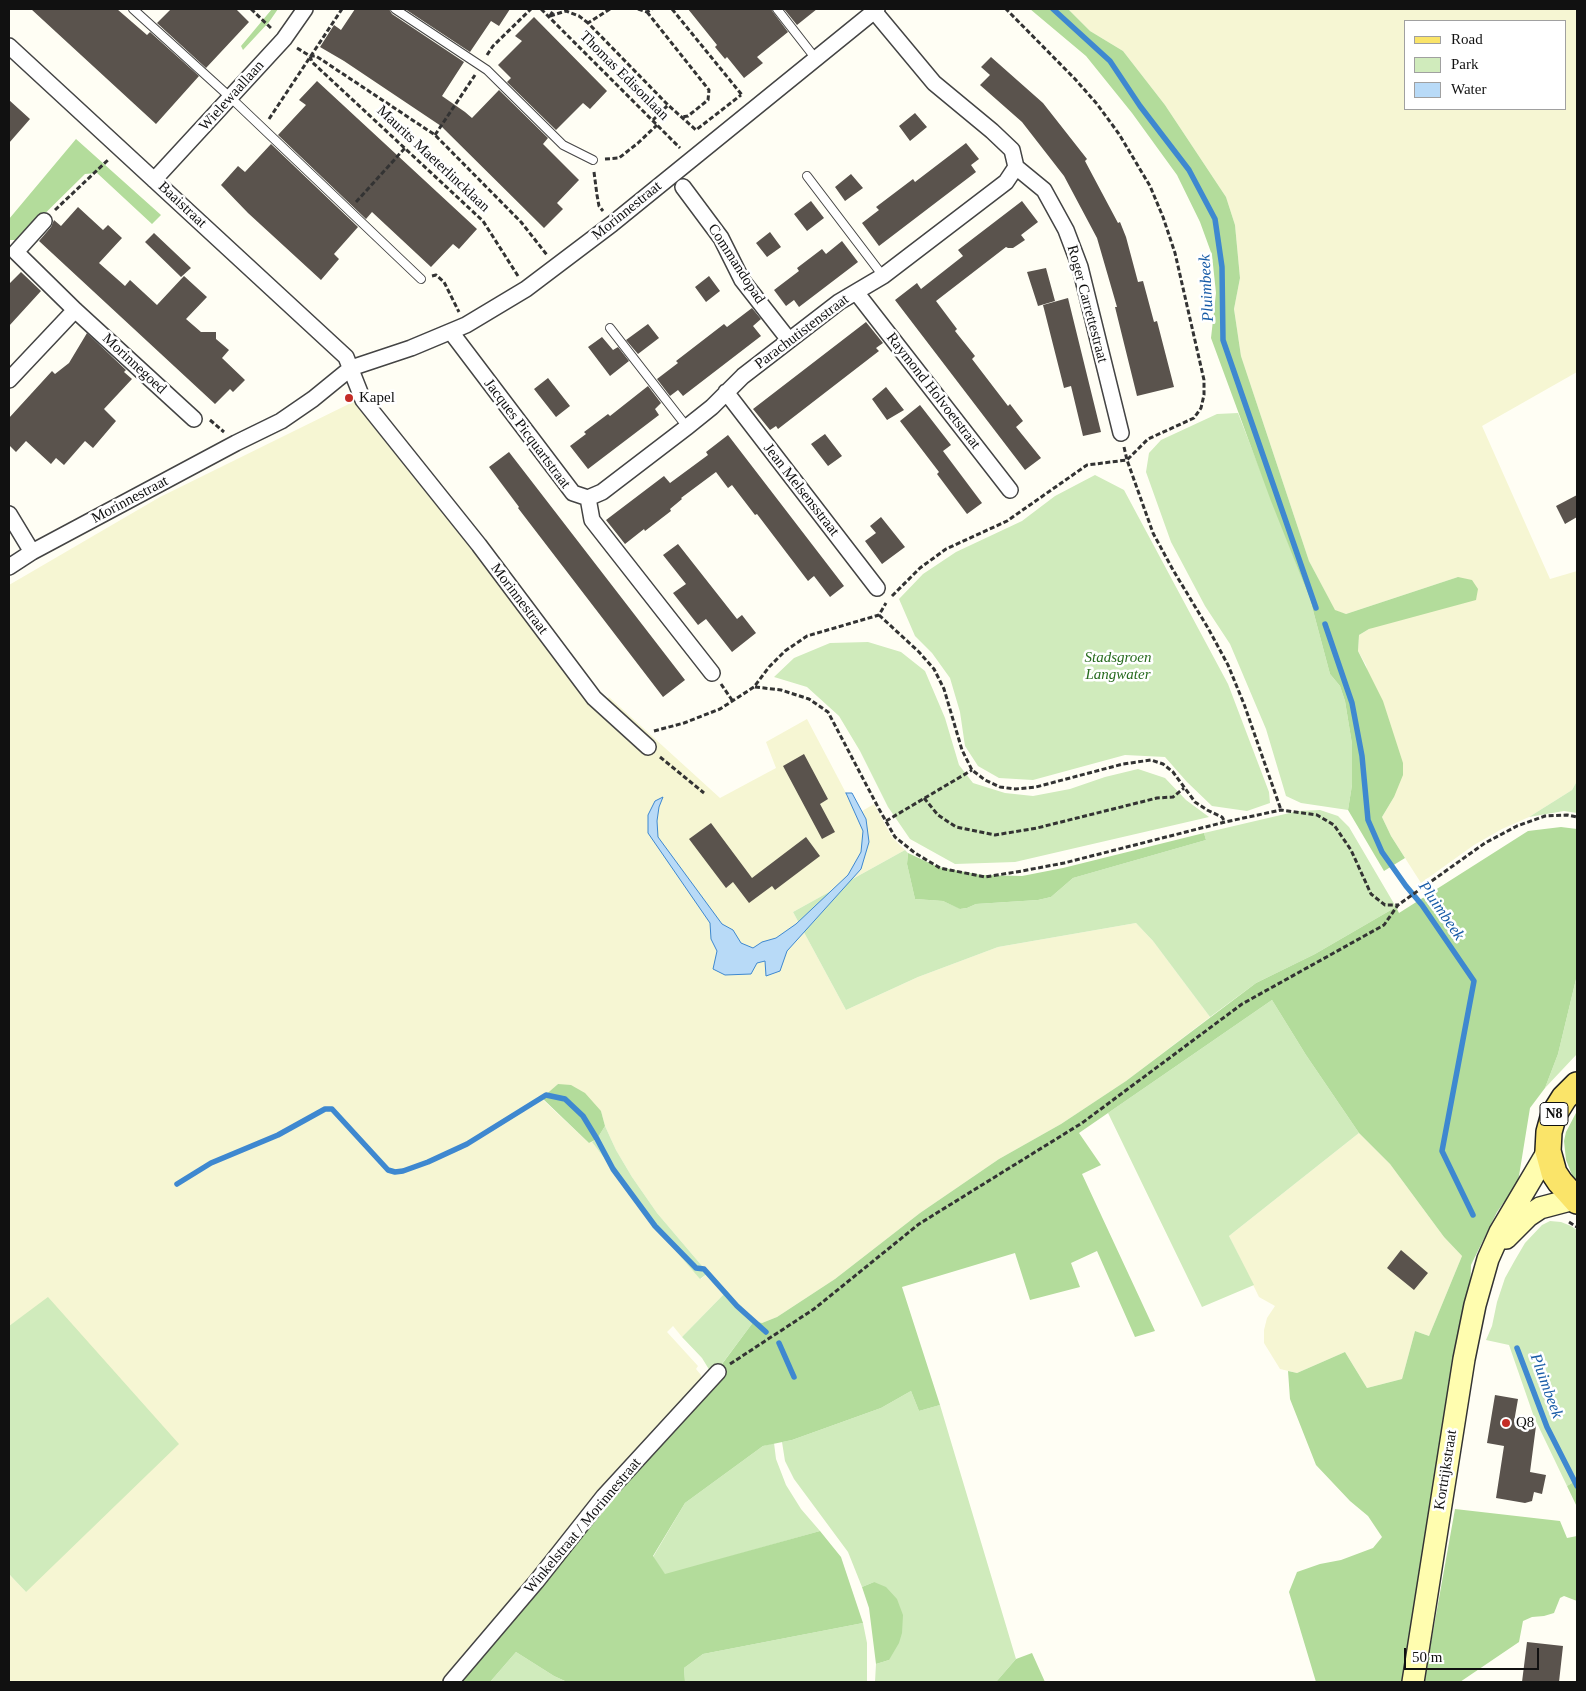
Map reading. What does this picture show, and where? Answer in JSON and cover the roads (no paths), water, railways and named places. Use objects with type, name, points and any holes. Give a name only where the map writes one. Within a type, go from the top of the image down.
[{"type":"main road","name":"N8","points":[[1576,1200],[1554,1172],[1548,1151],[1549,1132],[1554,1114],[1564,1098],[1577,1085]]},
{"type":"main road","name":"Kortrijkstraat","points":[[1413,1682],[1464,1358],[1475,1305],[1488,1260],[1500,1232],[1548,1151]]},
{"type":"main road","name":"Kortrijkstraat","points":[[1488,1260],[1509,1234],[1528,1216],[1540,1208],[1576,1200]]},
{"type":"street","name":"Wielewaallaan","points":[[154,180],[284,39],[305,9]]},
{"type":"street","name":"Morinnestraat","points":[[9,567],[32,552],[281,421],[313,400],[351,368],[451,332],[526,290],[612,224],[876,10]]},
{"type":"street","name":"Roger Carrettestraat","points":[[876,10],[934,83],[1012,150],[1016,167],[1044,190],[1066,230],[1080,267],[1122,433]]},
{"type":"street","name":"Baaistraat","points":[[9,46],[346,358],[351,368]]},
{"type":"street","name":"Parachutistenstraat","points":[[588,498],[602,492],[687,427],[712,407],[743,376],[839,302],[883,276],[1006,182],[1016,167]]},
{"type":"street","name":"Commandopad","points":[[683,188],[721,238],[742,280],[789,340]]},
{"type":"street","name":"Morinnegoed","points":[[44,220],[16,252],[75,310],[194,419]]},
{"type":"street","name":"Raymond Holvoetstraat","points":[[856,292],[1010,490]]},
{"type":"street","points":[[9,380],[75,310]]},
{"type":"street","name":"Jacques Picquartstraat","points":[[451,332],[572,493],[588,498],[592,520],[712,672]]},
{"type":"street","name":"Morinnestraat","points":[[351,368],[363,400],[478,545],[594,698],[648,747]]},
{"type":"street","name":"Jean Melsensstraat","points":[[726,392],[877,588]]},
{"type":"street","points":[[9,514],[32,552]]},
{"type":"street","name":"Winkelstraat / Morinnestraat","points":[[451,1682],[536,1582],[604,1496],[718,1372]]},
{"type":"lane","points":[[134,9],[422,279]]},
{"type":"lane","points":[[395,9],[481,66],[563,145],[593,160]]},
{"type":"lane","points":[[777,9],[816,59]]},
{"type":"lane","points":[[807,176],[883,276]]},
{"type":"lane","points":[[610,328],[687,427]]},
{"type":"water","points":[[846,793],[852,793],[866,819],[869,842],[861,869],[787,951],[780,971],[766,976],[765,961],[757,963],[751,974],[725,975],[713,969],[717,951],[711,939],[710,923],[648,833],[648,815],[655,801],[663,797],[657,821],[658,837],[722,924],[733,930],[741,943],[753,948],[762,942],[776,938],[796,924],[848,875],[861,852],[863,831]]},
{"type":"waterway","name":"Pluimbeek","points":[[1053,9],[1110,61],[1140,106],[1189,170],[1215,219],[1222,267],[1223,340],[1316,608]]},
{"type":"waterway","name":"Pluimbeek","points":[[1325,624],[1352,703],[1362,756],[1368,820],[1382,852],[1422,905],[1474,981],[1442,1151],[1473,1215]]},
{"type":"waterway","points":[[177,1184],[211,1163],[278,1135],[325,1109],[332,1109],[388,1170],[395,1172],[428,1162],[467,1144],[546,1095],[565,1099],[583,1116],[613,1169],[655,1226],[696,1268],[704,1269],[737,1306],[766,1332]]},
{"type":"waterway","points":[[779,1343],[794,1377]]},
{"type":"waterway","name":"Pluimbeek","points":[[1517,1348],[1547,1427],[1577,1486]]},
{"type":"place","name":"Kapel","points":[[349,398]]},
{"type":"place","name":"Q8","points":[[1506,1423]]},
{"type":"park label","name":"Stadsgroen Langwater","points":[[1118,666]]}]
